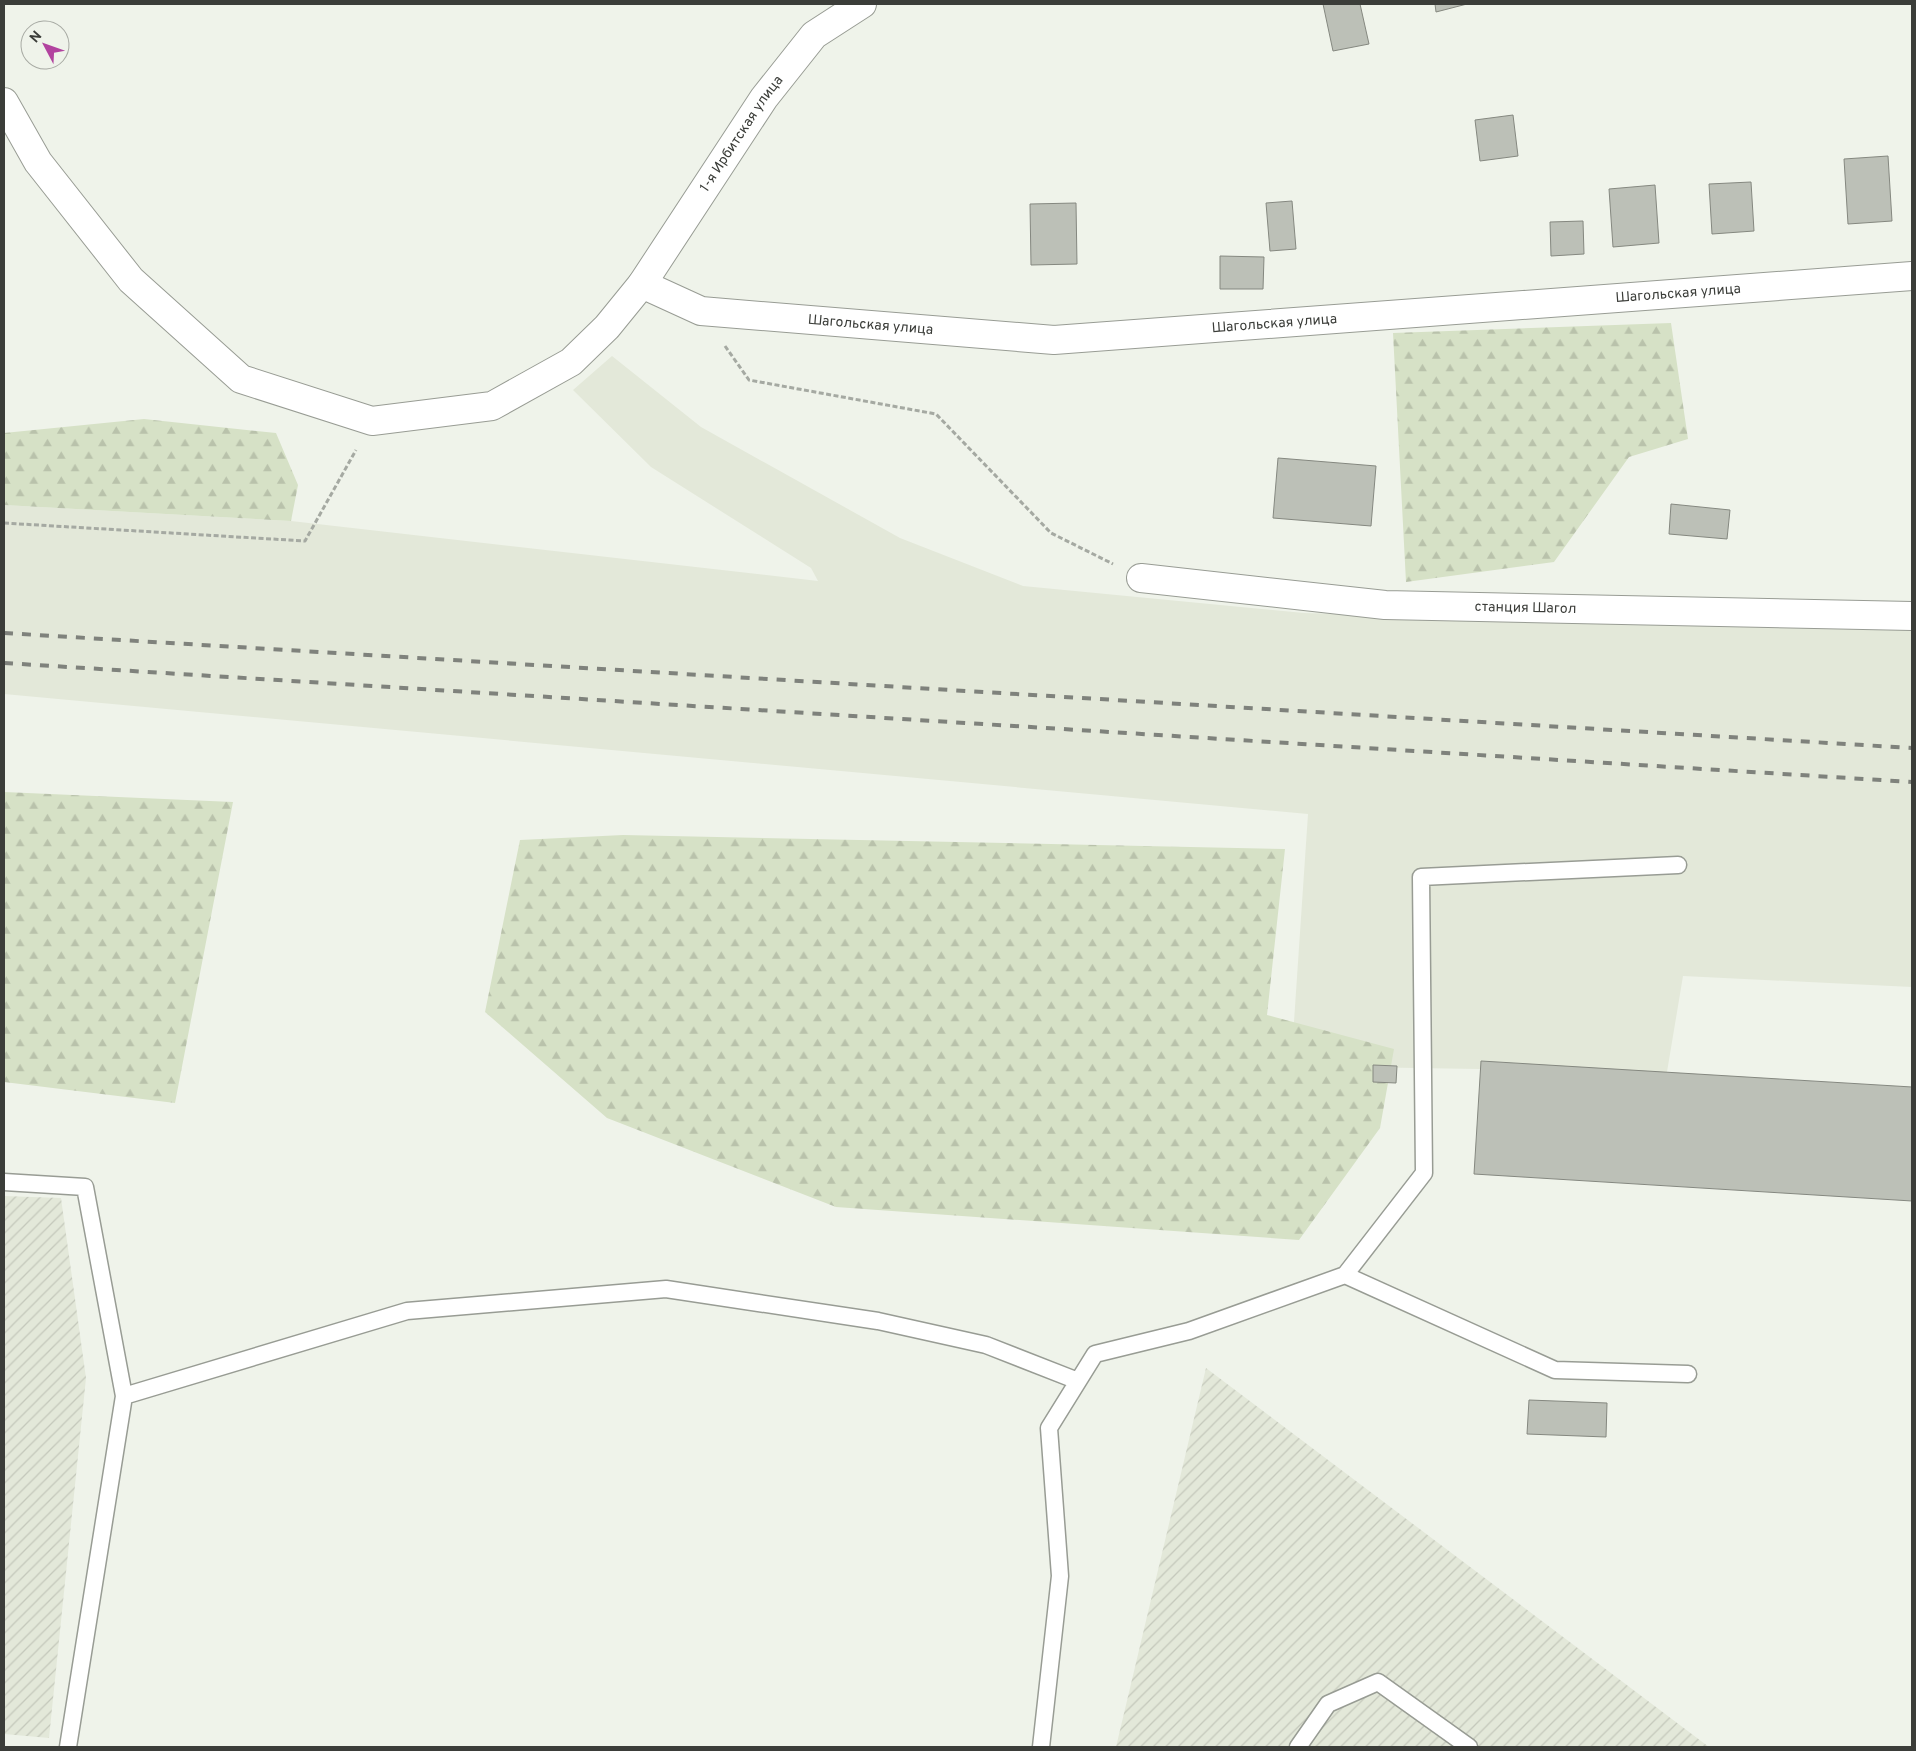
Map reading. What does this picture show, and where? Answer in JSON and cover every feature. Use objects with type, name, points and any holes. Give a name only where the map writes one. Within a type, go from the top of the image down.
[{"type":"street","name":"1-я Ирбитская улица","points":[[372,421],[492,406],[571,362],[607,327],[642,284],[764,98],[814,35],[862,4]]},
{"type":"street","points":[[4,102],[38,162],[131,280],[240,379],[372,421]]},
{"type":"street","name":"Шагольская улица","points":[[642,284],[701,311],[1054,340],[1912,276]]},
{"type":"street","name":"станция Шагол","points":[[1141,578],[1385,605],[1912,616]]},
{"type":"lane","points":[[1041,1747],[1060,1576],[1049,1428],[1095,1354],[1189,1331],[1345,1275],[1424,1173],[1421,877],[1678,865]]},
{"type":"lane","points":[[4,1182],[85,1187],[124,1396],[68,1747]]},
{"type":"lane","points":[[1345,1275],[1555,1370],[1688,1374]]},
{"type":"lane","points":[[124,1396],[407,1312],[666,1289],[878,1321],[986,1345],[1078,1381]]},
{"type":"lane","points":[[1298,1747],[1328,1704],[1378,1682],[1469,1747]]},
{"type":"path","points":[[701,311],[749,380],[936,414],[1051,533],[1141,578]]},
{"type":"path","points":[[4,523],[305,542],[372,421]]},
{"type":"shaded area","points":[[612,356],[701,427],[900,538],[1023,586],[1304,613],[1912,630],[1912,987],[1683,976],[1667,1072],[1291,1066],[1308,814],[4,694],[4,505],[291,521],[818,581],[811,568],[651,467],[573,390]]},
{"type":"shaded area","points":[[4,1196],[61,1198],[86,1378],[49,1738],[4,1734]]},
{"type":"shaded area","points":[[1206,1368],[1709,1747],[1116,1747]]},
{"type":"green space","points":[[1671,323],[1688,439],[1629,457],[1554,562],[1406,582],[1393,333]]},
{"type":"green space","points":[[144,419],[276,433],[298,485],[291,521],[4,505],[4,433]]},
{"type":"green space","points":[[4,792],[233,802],[175,1103],[4,1082]]},
{"type":"green space","points":[[623,835],[1285,849],[1267,1015],[1394,1049],[1380,1128],[1299,1240],[836,1207],[607,1118],[485,1012],[520,840]]},
{"type":"building","points":[[1323,4],[1360,4],[1369,44],[1333,51]]},
{"type":"building","points":[[1435,4],[1467,4],[1436,12]]},
{"type":"building","points":[[1513,115],[1518,156],[1480,161],[1475,120]]},
{"type":"building","points":[[1888,156],[1892,221],[1848,224],[1844,159]]},
{"type":"building","points":[[1751,182],[1754,231],[1712,234],[1709,184]]},
{"type":"building","points":[[1655,185],[1659,243],[1613,247],[1609,189]]},
{"type":"building","points":[[1292,201],[1296,249],[1270,251],[1266,203]]},
{"type":"building","points":[[1076,203],[1077,264],[1031,265],[1030,204]]},
{"type":"building","points":[[1583,221],[1584,254],[1551,256],[1550,222]]},
{"type":"building","points":[[1220,256],[1264,257],[1263,289],[1220,289]]},
{"type":"building","points":[[1278,458],[1376,466],[1371,526],[1273,518]]},
{"type":"building","points":[[1671,504],[1730,510],[1727,539],[1669,534]]},
{"type":"building","points":[[1481,1061],[1912,1087],[1912,1201],[1474,1174]]},
{"type":"building","points":[[1373,1065],[1397,1066],[1396,1083],[1373,1082]]},
{"type":"building","points":[[1529,1400],[1607,1403],[1606,1437],[1527,1434]]},
{"type":"railway","points":[[4,633],[1912,748]]},
{"type":"railway","points":[[4,663],[1912,782]]}]
